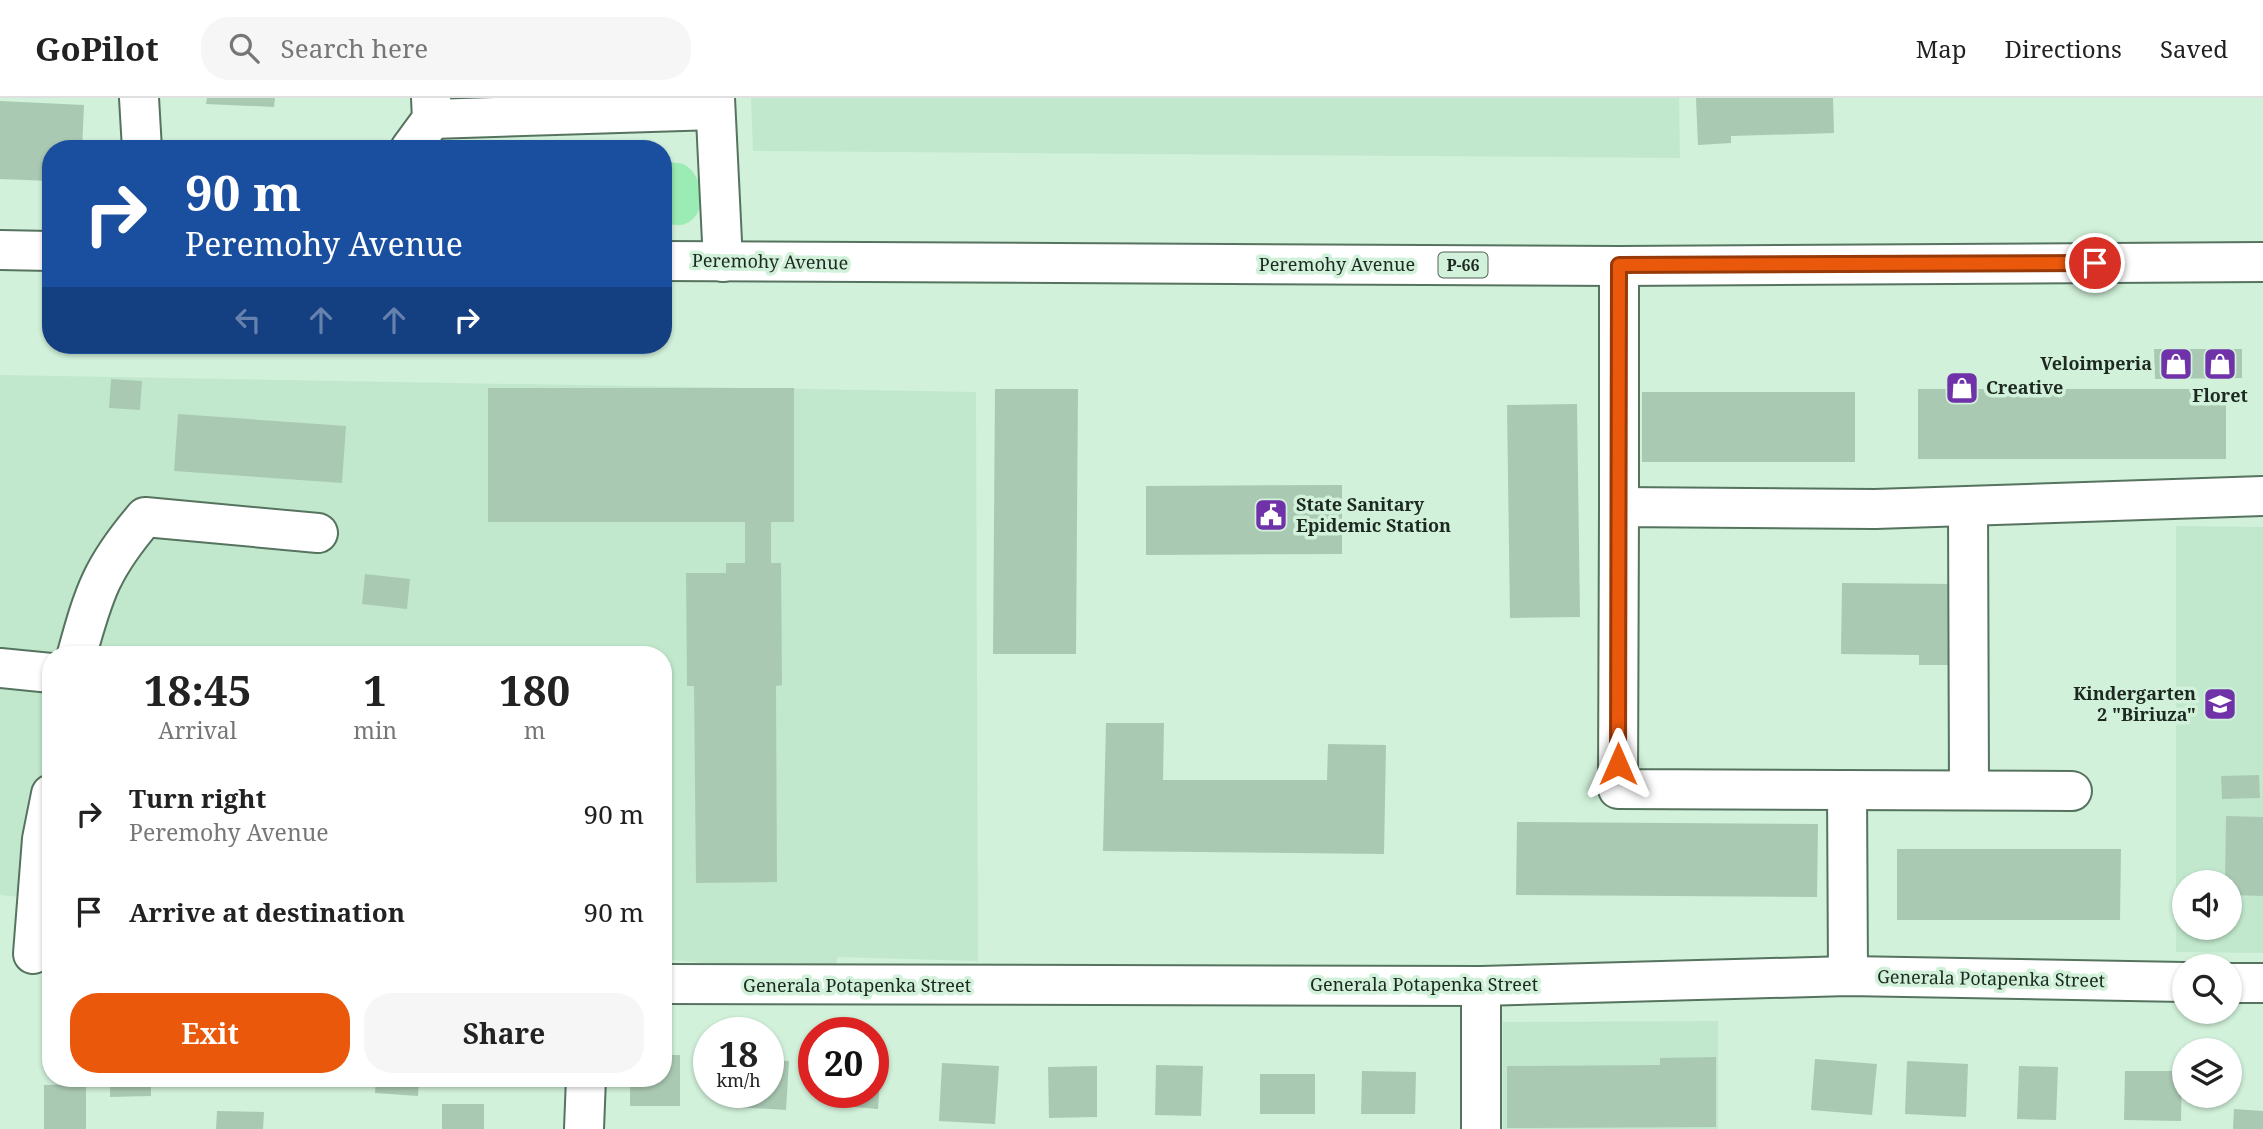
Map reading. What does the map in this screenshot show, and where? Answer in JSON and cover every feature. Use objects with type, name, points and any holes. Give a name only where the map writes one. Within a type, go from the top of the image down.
[{"type":"street","points":[[139,98],[141,140]]},
{"type":"street","points":[[415,140],[432,108],[715,104],[723,262]]},
{"type":"street","points":[[0,250],[42,251]]},
{"type":"street","name":"Peremohy Avenue","points":[[672,261],[1619,265],[2263,262]]},
{"type":"street","points":[[1619,265],[1618,789],[2072,791]]},
{"type":"street","points":[[1619,507],[1824,510],[2263,496]]},
{"type":"street","points":[[1968,507],[1969,790]]},
{"type":"street","points":[[79,646],[93,595],[114,552],[145,517],[318,533]]},
{"type":"street","points":[[0,668],[42,672]]},
{"type":"street","points":[[1847,790],[1848,976]]},
{"type":"street","points":[[28,954],[42,847]]},
{"type":"street","name":"Generala Potapenka Street","points":[[672,984],[840,987],[1481,986],[1848,976],[2172,982]]},
{"type":"street","points":[[2242,983],[2263,983]]},
{"type":"street","points":[[1481,986],[1481,1129]]},
{"type":"street","points":[[584,1129],[586,1087]]},
{"type":"shaded area","points":[[751,98],[1679,98],[1680,158],[753,151]]},
{"type":"shaded area","points":[[0,375],[976,392],[978,961],[838,957],[832,975],[672,960],[672,646],[42,646],[42,899],[0,895]]},
{"type":"shaded area","name":"Kindergarten 2 \"Biriuza\"","points":[[2176,526],[2263,527],[2263,953],[2176,952],[2176,940],[2242,940],[2242,870],[2176,870]]},
{"type":"shaded area","points":[[1718,1021],[1718,1129],[1503,1129],[1503,1022]]},
{"type":"green space","points":[[672,163],[685,165],[691,170],[700,186],[701,195],[698,213],[685,224],[672,225]]},
{"type":"building","points":[[207,98],[275,98],[274,107],[206,104]]},
{"type":"building","points":[[1696,98],[1833,98],[1834,133],[1731,136],[1731,143],[1698,145]]},
{"type":"building","points":[[0,101],[84,105],[82,140],[42,140],[42,181],[0,179]]},
{"type":"building","points":[[2154,349],[2242,349],[2242,378],[2155,379]]},
{"type":"building","points":[[111,379],[142,381],[140,410],[109,408]]},
{"type":"building","points":[[488,388],[794,388],[794,522],[771,522],[771,563],[781,563],[782,685],[776,686],[777,882],[696,883],[694,686],[687,686],[686,573],[726,573],[726,563],[745,563],[745,522],[488,522]]},
{"type":"building","points":[[995,389],[1078,389],[1076,654],[993,654]]},
{"type":"building","points":[[1918,389],[2226,389],[2226,459],[1918,459]]},
{"type":"building","points":[[1642,392],[1855,392],[1855,462],[1642,462]]},
{"type":"building","points":[[1577,404],[1580,617],[1510,618],[1507,405]]},
{"type":"building","points":[[178,414],[346,426],[342,483],[174,471]]},
{"type":"building","points":[[1342,485],[1342,554],[1146,555],[1146,486]]},
{"type":"building","points":[[365,574],[410,579],[407,609],[362,604]]},
{"type":"building","points":[[1842,583],[1957,584],[1957,665],[1919,665],[1919,655],[1841,654]]},
{"type":"building","points":[[1106,723],[1164,723],[1163,780],[1327,780],[1328,744],[1386,745],[1384,854],[1103,851]]},
{"type":"building","points":[[2259,775],[2260,798],[2222,799],[2221,776]]},
{"type":"building","points":[[2226,816],[2263,817],[2263,896],[2242,895],[2242,870],[2225,870]]},
{"type":"building","points":[[1517,822],[1818,824],[1817,897],[1516,895]]},
{"type":"building","points":[[1897,849],[2121,849],[2120,920],[1897,920]]},
{"type":"building","points":[[672,1055],[680,1055],[680,1106],[630,1106],[630,1087],[672,1087]]},
{"type":"building","points":[[1716,1057],[1716,1127],[1507,1128],[1507,1066],[1660,1065],[1660,1058]]},
{"type":"building","points":[[1815,1059],[1877,1064],[1872,1115],[1811,1110]]},
{"type":"building","points":[[784,1061],[789,1061],[786,1110],[752,1108],[784,1108]]},
{"type":"building","points":[[1907,1061],[1968,1064],[1966,1117],[1905,1114]]},
{"type":"building","points":[[942,1063],[999,1066],[995,1124],[939,1121]]},
{"type":"building","points":[[1156,1065],[1203,1066],[1201,1116],[1155,1115]]},
{"type":"building","points":[[1097,1066],[1097,1117],[1049,1118],[1048,1067]]},
{"type":"building","points":[[2019,1066],[2058,1067],[2056,1120],[2017,1119]]},
{"type":"building","points":[[1362,1071],[1416,1072],[1415,1114],[1361,1114]]},
{"type":"building","points":[[2125,1071],[2172,1071],[2172,1108],[2181,1108],[2181,1121],[2124,1120]]},
{"type":"building","points":[[1260,1074],[1315,1074],[1315,1114],[1260,1114]]},
{"type":"building","points":[[44,1087],[86,1087],[86,1129],[44,1129]]},
{"type":"building","points":[[110,1087],[151,1087],[151,1096],[110,1097]]},
{"type":"building","points":[[375,1087],[418,1087],[418,1096],[375,1093]]},
{"type":"building","points":[[442,1104],[484,1104],[484,1129],[442,1129]]},
{"type":"building","points":[[2234,1109],[2263,1111],[2263,1129],[2233,1129]]},
{"type":"building","points":[[217,1111],[264,1112],[263,1129],[216,1129]]},
{"type":"place","name":"Veloimperia","points":[[2176,364]]},
{"type":"place","name":"Floret","points":[[2220,364]]},
{"type":"place","name":"Creative","points":[[1962,388]]},
{"type":"place","name":"State Sanitary Epidemic Station","points":[[1271,515]]},
{"type":"place","name":"Kindergarten 2 \"Biriuza\"","points":[[2220,704]]},
{"type":"route","points":[[1618,764],[1619,265],[2095,263]]}]
